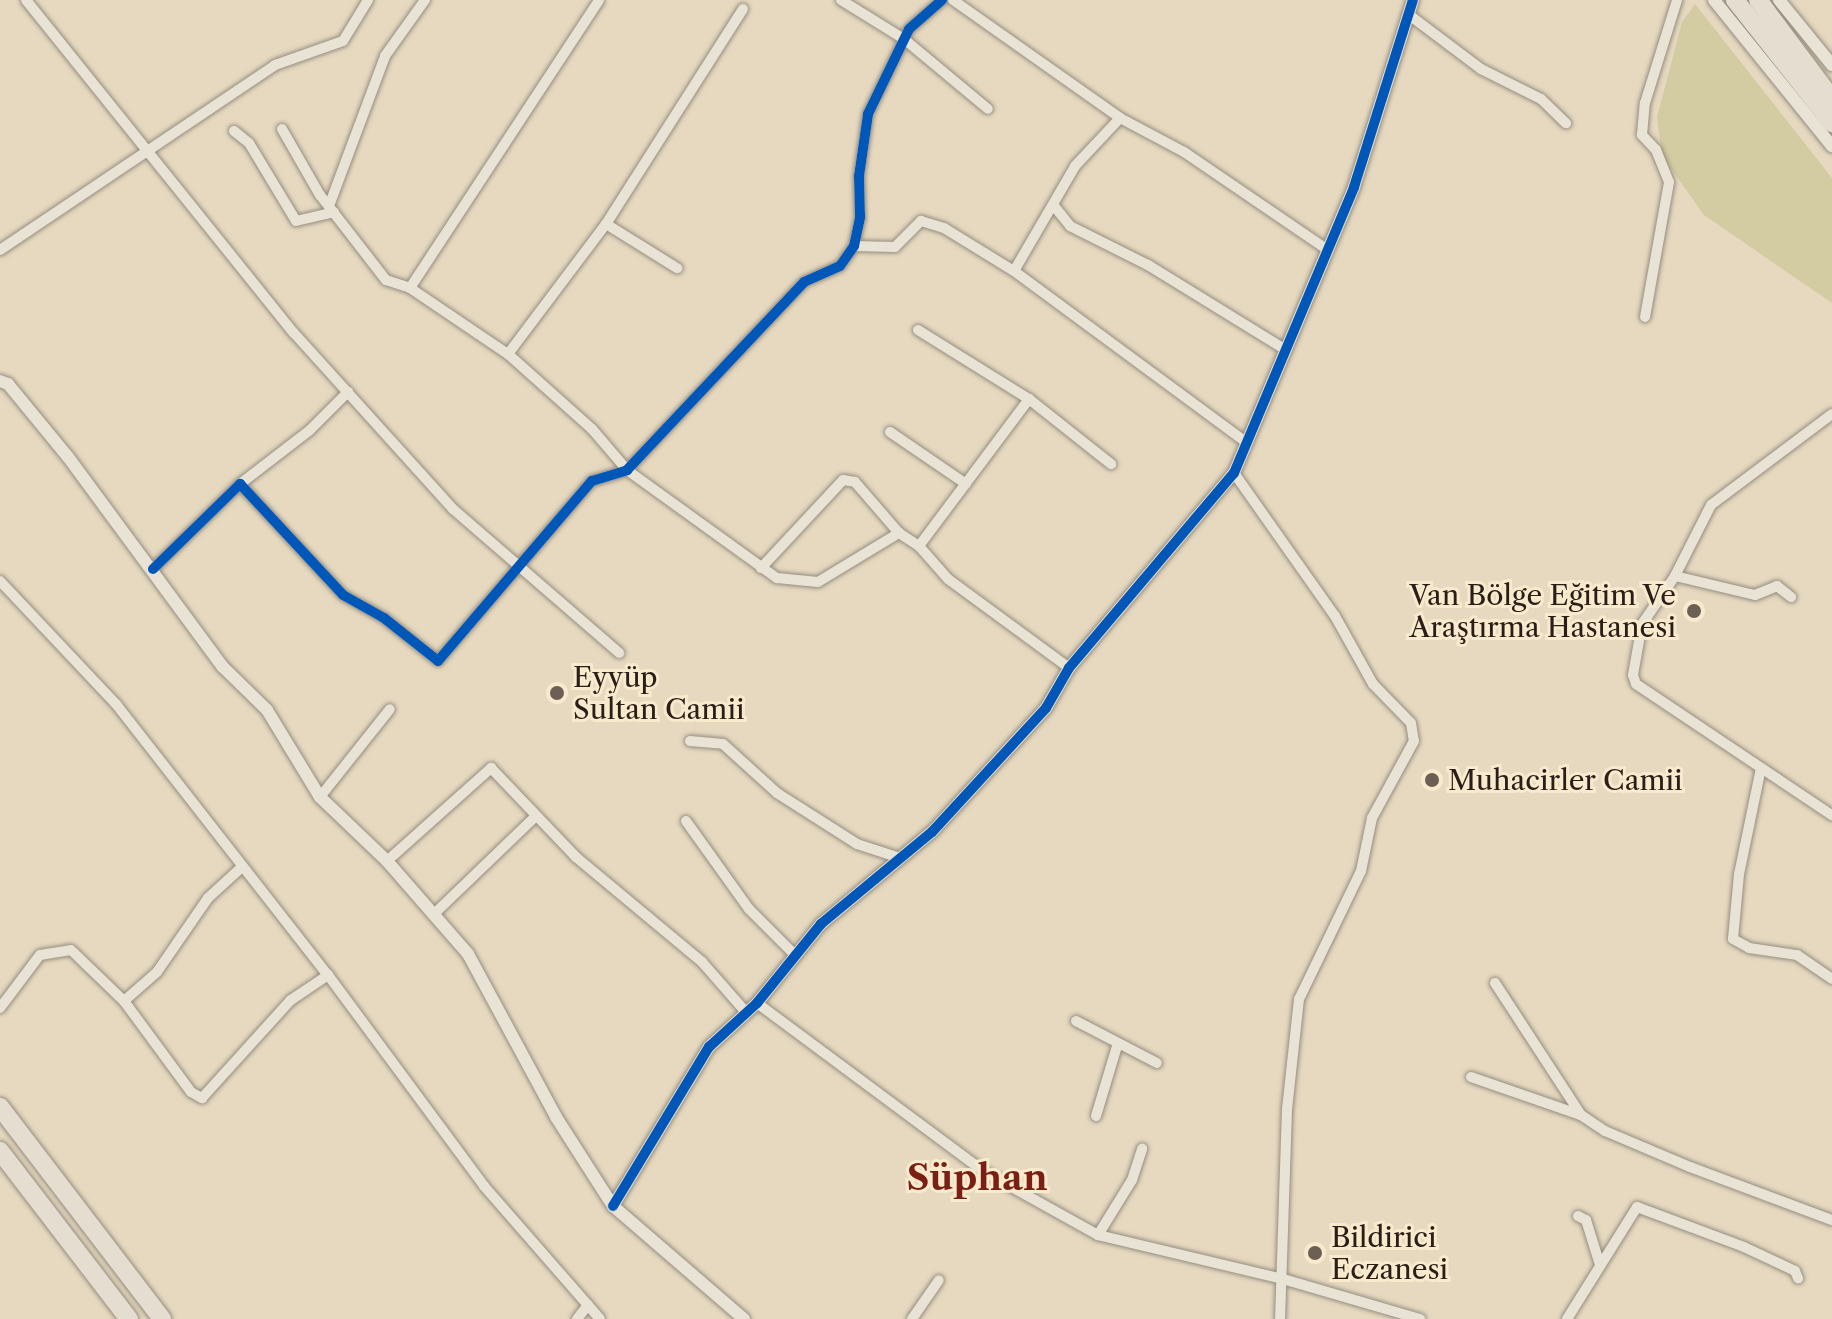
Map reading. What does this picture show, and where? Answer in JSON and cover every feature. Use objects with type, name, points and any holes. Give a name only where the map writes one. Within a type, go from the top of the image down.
[{"type":"highway","points":[[1735,0],[1832,123]]},
{"type":"highway","points":[[1759,1],[1832,90]]},
{"type":"highway","points":[[1759,1],[1832,99]]},
{"type":"highway","points":[[0,1107],[162,1319]]},
{"type":"highway","points":[[0,1151],[129,1319]]},
{"type":"street","points":[[26,0],[145,153],[348,392],[453,509],[619,653]]},
{"type":"street","points":[[0,250],[275,65],[343,41],[368,0]]},
{"type":"street","points":[[332,209],[385,56],[425,0]]},
{"type":"street","points":[[410,288],[599,0]]},
{"type":"street","points":[[841,0],[904,39],[988,109]]},
{"type":"street","points":[[240,484],[343,595],[384,618],[438,661],[518,563],[592,481],[627,470],[804,282],[840,266],[854,246],[868,114],[904,39],[942,0]]},
{"type":"street","points":[[953,0],[1120,118],[1184,152],[1326,249]]},
{"type":"street","points":[[613,1206],[679,1091],[709,1047],[744,1010],[757,1003],[821,924],[897,857],[932,832],[1046,708],[1069,668],[1234,473],[1283,348],[1354,187],[1413,0]]},
{"type":"street","points":[[1645,317],[1669,182],[1656,150],[1642,135],[1645,103],[1677,0]]},
{"type":"street","points":[[1714,0],[1832,146]]},
{"type":"street","points":[[1779,0],[1832,65]]},
{"type":"street","points":[[508,354],[606,224],[743,9]]},
{"type":"street","points":[[1408,14],[1481,69],[1541,99],[1566,123]]},
{"type":"street","points":[[1014,271],[1075,166],[1120,118]]},
{"type":"street","points":[[282,129],[332,209],[386,280],[410,288],[508,354],[592,429],[627,470],[761,568],[777,578],[818,582],[899,533]]},
{"type":"street","points":[[234,131],[249,143],[296,221],[332,209]]},
{"type":"street","points":[[1054,206],[1070,226],[1148,265],[1283,348]]},
{"type":"street","points":[[854,246],[895,247],[921,221],[944,228],[1014,271],[1246,442]]},
{"type":"street","points":[[606,224],[677,268]]},
{"type":"street","points":[[918,330],[1029,399],[1111,464]]},
{"type":"street","points":[[0,381],[8,384],[153,569],[222,666],[267,710],[320,797],[387,861],[468,954],[556,1117],[613,1206],[744,1319]]},
{"type":"street","points":[[153,569],[240,484],[310,430],[348,392]]},
{"type":"street","points":[[919,546],[1029,399]]},
{"type":"street","points":[[1832,414],[1711,505],[1675,576],[1642,624],[1633,675],[1636,684],[1832,815]]},
{"type":"street","points":[[890,432],[966,484]]},
{"type":"street","points":[[1234,473],[1335,616],[1373,684],[1411,723],[1414,741],[1372,818],[1361,871],[1299,999],[1287,1109],[1280,1319]]},
{"type":"street","points":[[761,568],[843,480],[855,482],[899,533],[919,546],[948,579],[1069,668]]},
{"type":"street","points":[[1675,576],[1755,595],[1777,586],[1791,597]]},
{"type":"street","points":[[0,581],[116,704],[328,975],[484,1186],[600,1319]]},
{"type":"street","points":[[320,797],[390,709]]},
{"type":"street","points":[[690,741],[723,744],[777,793],[857,844],[897,857]]},
{"type":"street","points":[[387,861],[491,768],[576,857],[702,962],[744,1010]]},
{"type":"street","points":[[1761,768],[1739,874],[1733,939],[1749,948],[1797,955],[1832,979]]},
{"type":"street","points":[[433,915],[536,816]]},
{"type":"street","points":[[686,821],[749,909],[795,955]]},
{"type":"street","points":[[124,1001],[157,972],[208,898],[243,866]]},
{"type":"street","points":[[0,1008],[27,969],[55,949],[71,950],[124,1001],[191,1092],[202,1098],[291,1000],[328,975]]},
{"type":"street","points":[[1495,983],[1581,1115]]},
{"type":"street","points":[[757,1003],[983,1171],[1098,1235],[1283,1279],[1420,1319]]},
{"type":"street","points":[[1076,1021],[1117,1046],[1157,1063]]},
{"type":"street","points":[[1096,1116],[1117,1046]]},
{"type":"street","points":[[1471,1077],[1581,1115],[1605,1131],[1690,1167],[1832,1220]]},
{"type":"street","points":[[1098,1235],[1132,1180],[1142,1149]]},
{"type":"street","points":[[1567,1319],[1637,1207],[1744,1247],[1795,1271],[1798,1278]]},
{"type":"street","points":[[1578,1216],[1586,1220],[1600,1265]]},
{"type":"street","points":[[912,1319],[939,1280]]},
{"type":"street","points":[[577,1319],[588,1305]]},
{"type":"shaded area","points":[[1695,4],[1832,178],[1832,303],[1704,215],[1662,156],[1657,117],[1682,22]]},
{"type":"cycle path","points":[[153,569],[240,484],[343,595],[384,618],[438,661],[592,481],[627,470],[804,282],[840,266],[854,246],[860,217],[859,176],[868,114],[909,29],[942,0]]},
{"type":"cycle path","points":[[613,1206],[709,1047],[757,1003],[821,924],[932,832],[1046,708],[1069,668],[1234,473],[1354,187],[1413,0]]},
{"type":"place","name":"Van Bölge Eğitim Ve Araştırma Hastanesi","points":[[1694,611]]},
{"type":"place","name":"Eyyüp Sultan Camii","points":[[557,693]]},
{"type":"place","name":"Muhacirler Camii","points":[[1432,780]]},
{"type":"place","name":"Bildirici Eczanesi","points":[[1315,1253]]},
{"type":"district","name":"Süphan","points":[[977,1178]]}]
